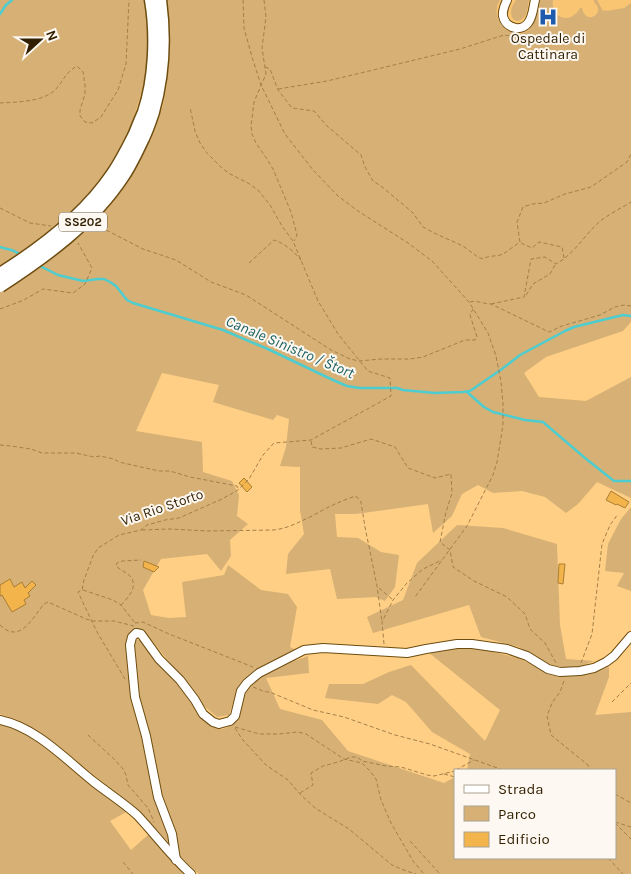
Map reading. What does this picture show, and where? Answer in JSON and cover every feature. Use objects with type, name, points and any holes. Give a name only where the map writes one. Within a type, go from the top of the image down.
[{"type":"highway","name":"SS202","points":[[0,286],[39,260],[64,240],[101,204],[123,176],[139,136],[149,89],[154,25],[151,0]]},
{"type":"highway","name":"SS202","points":[[0,274],[22,261],[69,223],[85,207],[113,174],[153,114],[161,69],[162,32],[160,0]]},
{"type":"street","points":[[507,0],[503,15],[510,27],[514,28],[526,25],[531,17],[535,0]]},
{"type":"street","points":[[176,860],[172,834],[158,797],[136,697],[130,645],[132,637],[136,632],[141,634],[159,658],[180,680],[203,714],[219,724],[230,721],[235,716],[241,691],[259,672],[304,650],[323,648],[406,653],[457,644],[472,644],[507,649],[527,656],[548,669],[560,672],[580,672],[606,662],[614,656],[631,636]]},
{"type":"street","points":[[0,720],[25,728],[135,814],[191,874]]},
{"type":"path","points":[[0,103],[29,101],[48,95],[55,90],[69,70],[76,66],[83,72],[85,85],[80,116],[85,122],[92,122],[101,117],[118,90],[124,74],[129,0]]},
{"type":"path","points":[[243,0],[244,28],[261,85],[285,134],[313,170],[338,196],[432,261],[469,302],[488,333],[496,356],[501,382],[503,425],[493,475],[467,526],[415,597]]},
{"type":"path","name":"Via Rio Storto","points":[[82,590],[93,556],[98,548],[119,535],[141,530],[148,525],[165,520],[179,518],[222,499],[238,490],[249,479],[263,456],[274,443],[311,440],[391,396],[390,378],[368,371],[338,334],[318,301],[293,241],[297,235],[289,207],[268,159],[252,134],[254,102],[266,74],[262,48],[266,17],[264,0]]},
{"type":"path","points":[[278,90],[327,81],[460,49],[504,35],[516,37],[524,33],[523,27]]},
{"type":"path","points":[[265,67],[270,69],[278,90],[292,108],[314,111],[327,126],[362,155],[365,167],[373,181],[413,213],[423,227],[463,246],[483,259],[504,254],[520,242]]},
{"type":"path","points":[[190,107],[195,131],[206,152],[230,174],[258,190],[293,241]]},
{"type":"path","points":[[520,242],[517,222],[523,208],[591,187],[627,162],[631,154]]},
{"type":"path","points":[[469,302],[491,304],[524,297],[533,284],[550,274],[556,264],[581,243],[598,222],[631,202]]},
{"type":"path","points":[[0,208],[30,223],[50,226]]},
{"type":"path","points":[[91,226],[104,228],[143,249],[176,260],[211,282],[246,295],[331,350],[350,359],[360,361],[410,359],[423,357],[465,340],[475,340],[477,337],[470,315],[473,308]]},
{"type":"path","points":[[249,263],[274,240],[281,242],[302,260]]},
{"type":"path","points":[[0,310],[24,300],[43,289],[73,293],[85,284],[92,268],[78,242]]},
{"type":"path","points":[[520,242],[532,248],[539,242],[562,247],[564,259]]},
{"type":"path","points":[[524,297],[531,259],[545,257],[556,264]]},
{"type":"path","points":[[491,304],[549,332],[624,305],[631,306]]},
{"type":"path","points":[[311,440],[312,447],[321,449],[341,448],[371,438],[395,447],[408,468],[435,478],[451,474],[452,493],[440,542],[450,550],[453,567],[474,581],[507,597],[525,614],[530,629],[545,643],[564,680],[560,692],[552,703],[547,716],[551,735],[588,765],[590,769]]},
{"type":"path","points":[[0,445],[25,448],[42,453],[76,453],[94,457],[100,456],[159,471],[170,470],[190,477],[237,486],[238,490]]},
{"type":"path","points":[[141,530],[283,529],[356,496],[361,502],[377,586],[386,652]]},
{"type":"path","points":[[580,672],[581,663],[592,634],[602,544],[610,525],[618,514]]},
{"type":"path","points":[[382,622],[393,600],[407,583],[423,569],[443,559]]},
{"type":"path","points":[[122,605],[132,592],[134,586],[130,577],[116,566],[117,563],[141,560]]},
{"type":"path","points":[[377,586],[393,600]]},
{"type":"path","points":[[127,682],[97,632],[78,592],[82,590],[113,600],[122,605],[135,623],[143,622],[254,667],[259,672]]},
{"type":"path","points":[[0,625],[6,630],[22,631],[44,604],[48,602],[93,621],[125,623],[135,626]]},
{"type":"path","points":[[247,683],[254,688],[272,693],[313,710],[344,717],[395,735],[430,744],[500,769]]},
{"type":"path","points":[[612,702],[631,683]]},
{"type":"path","points":[[416,874],[392,866],[349,830],[315,808],[288,780],[266,765],[242,739],[234,727],[258,734],[298,732],[306,734],[344,759],[362,763],[376,779],[381,800],[391,823],[413,861],[424,874]]},
{"type":"path","points":[[88,735],[123,769],[128,785],[148,808],[155,823]]},
{"type":"path","points":[[299,793],[313,785],[311,773],[323,766],[351,757],[434,776],[454,770]]},
{"type":"path","points":[[457,769],[475,760]]},
{"type":"path","points":[[444,774],[454,776]]},
{"type":"path","points":[[616,795],[631,803]]},
{"type":"path","points":[[616,823],[631,827]]},
{"type":"path","points":[[616,824],[631,839]]},
{"type":"path","points":[[410,841],[440,874]]},
{"type":"path","points":[[609,859],[623,874]]},
{"type":"path","points":[[123,862],[133,874]]},
{"type":"shaded area","name":"Ospedale di Cattinara","points":[[500,0],[631,0],[631,3],[624,8],[607,12],[599,17],[531,28],[518,34],[506,30],[498,21],[496,7]]},
{"type":"green space","points":[[0,0],[145,0],[148,32],[146,71],[142,91],[129,131],[148,141],[162,110],[166,92],[169,66],[167,0],[500,0],[497,7],[499,21],[508,31],[515,33],[527,31],[532,26],[539,0],[553,0],[555,12],[562,18],[572,17],[580,8],[582,8],[587,16],[594,16],[598,11],[594,0],[597,0],[603,11],[624,8],[631,3],[631,322],[623,331],[546,357],[524,373],[539,397],[586,401],[631,377],[631,498],[597,482],[578,504],[566,513],[545,497],[522,491],[493,493],[478,485],[462,494],[452,516],[433,533],[428,504],[356,514],[335,514],[337,537],[358,538],[381,552],[399,555],[395,587],[385,601],[376,597],[337,599],[330,569],[286,574],[288,554],[304,534],[300,510],[300,467],[280,466],[286,447],[289,419],[277,415],[273,420],[213,402],[219,385],[162,373],[136,431],[202,442],[203,472],[232,481],[239,495],[237,516],[248,524],[230,540],[231,556],[221,571],[207,554],[161,559],[143,590],[151,615],[169,618],[186,617],[182,582],[224,575],[228,565],[261,590],[288,594],[297,607],[290,647],[296,650],[266,665],[239,685],[229,715],[217,717],[203,705],[150,638],[138,629],[130,633],[126,644],[136,716],[150,770],[154,798],[171,849],[135,808],[89,771],[48,739],[16,719],[0,714]]},
{"type":"green space","points":[[516,0],[529,0],[525,16],[517,21],[513,19],[511,14]]},
{"type":"green space","points":[[631,507],[631,591],[617,586],[624,573],[605,571],[608,544],[621,519]]},
{"type":"green space","points":[[457,525],[503,528],[557,544],[560,625],[566,659],[594,661],[574,669],[549,665],[519,647],[481,637],[469,605],[373,633],[367,617],[403,600],[417,563]]},
{"type":"green space","points":[[136,640],[140,640],[176,681],[201,716],[219,729],[224,729],[234,723],[241,712],[244,696],[248,689],[262,676],[308,656],[309,673],[266,678],[280,709],[322,720],[348,751],[444,783],[454,778],[454,859],[616,859],[616,769],[467,769],[470,754],[432,732],[406,702],[392,695],[378,704],[325,698],[329,684],[363,684],[389,672],[411,665],[485,741],[500,710],[428,652],[460,648],[480,649],[518,658],[554,675],[574,676],[592,674],[609,667],[609,677],[595,715],[631,712],[631,874],[199,874],[181,859],[162,794],[139,700],[133,654]]},
{"type":"green space","points":[[0,723],[11,726],[32,737],[128,811],[110,821],[131,850],[149,834],[185,874],[0,874]]},
{"type":"building","points":[[244,478],[252,487],[247,492],[239,483]]},
{"type":"building","points":[[611,491],[629,502],[625,508],[606,500]]},
{"type":"building","points":[[144,561],[159,567],[154,572],[143,567]]},
{"type":"building","points":[[559,564],[565,564],[563,584],[558,583]]},
{"type":"building","points":[[10,579],[14,587],[22,582],[25,588],[32,581],[36,585],[28,593],[30,596],[24,600],[26,604],[12,612],[2,595],[0,596],[0,585]]},
{"type":"waterway","points":[[0,14],[12,0]]},
{"type":"waterway","name":"Canale Sinistro / Štort","points":[[0,247],[12,250],[20,255]]},
{"type":"waterway","name":"Canale Sinistro / Štort","points":[[38,265],[58,275],[83,281],[104,279],[116,286],[127,300],[133,303],[223,330],[347,386],[359,388],[397,388],[435,393],[470,391],[520,355],[565,331],[623,315],[631,316]]},
{"type":"waterway","points":[[467,392],[484,407],[493,412],[525,420],[543,422],[614,481],[631,481]]},
{"type":"place","name":"Ospedale di Cattinara","points":[[548,17]]}]
